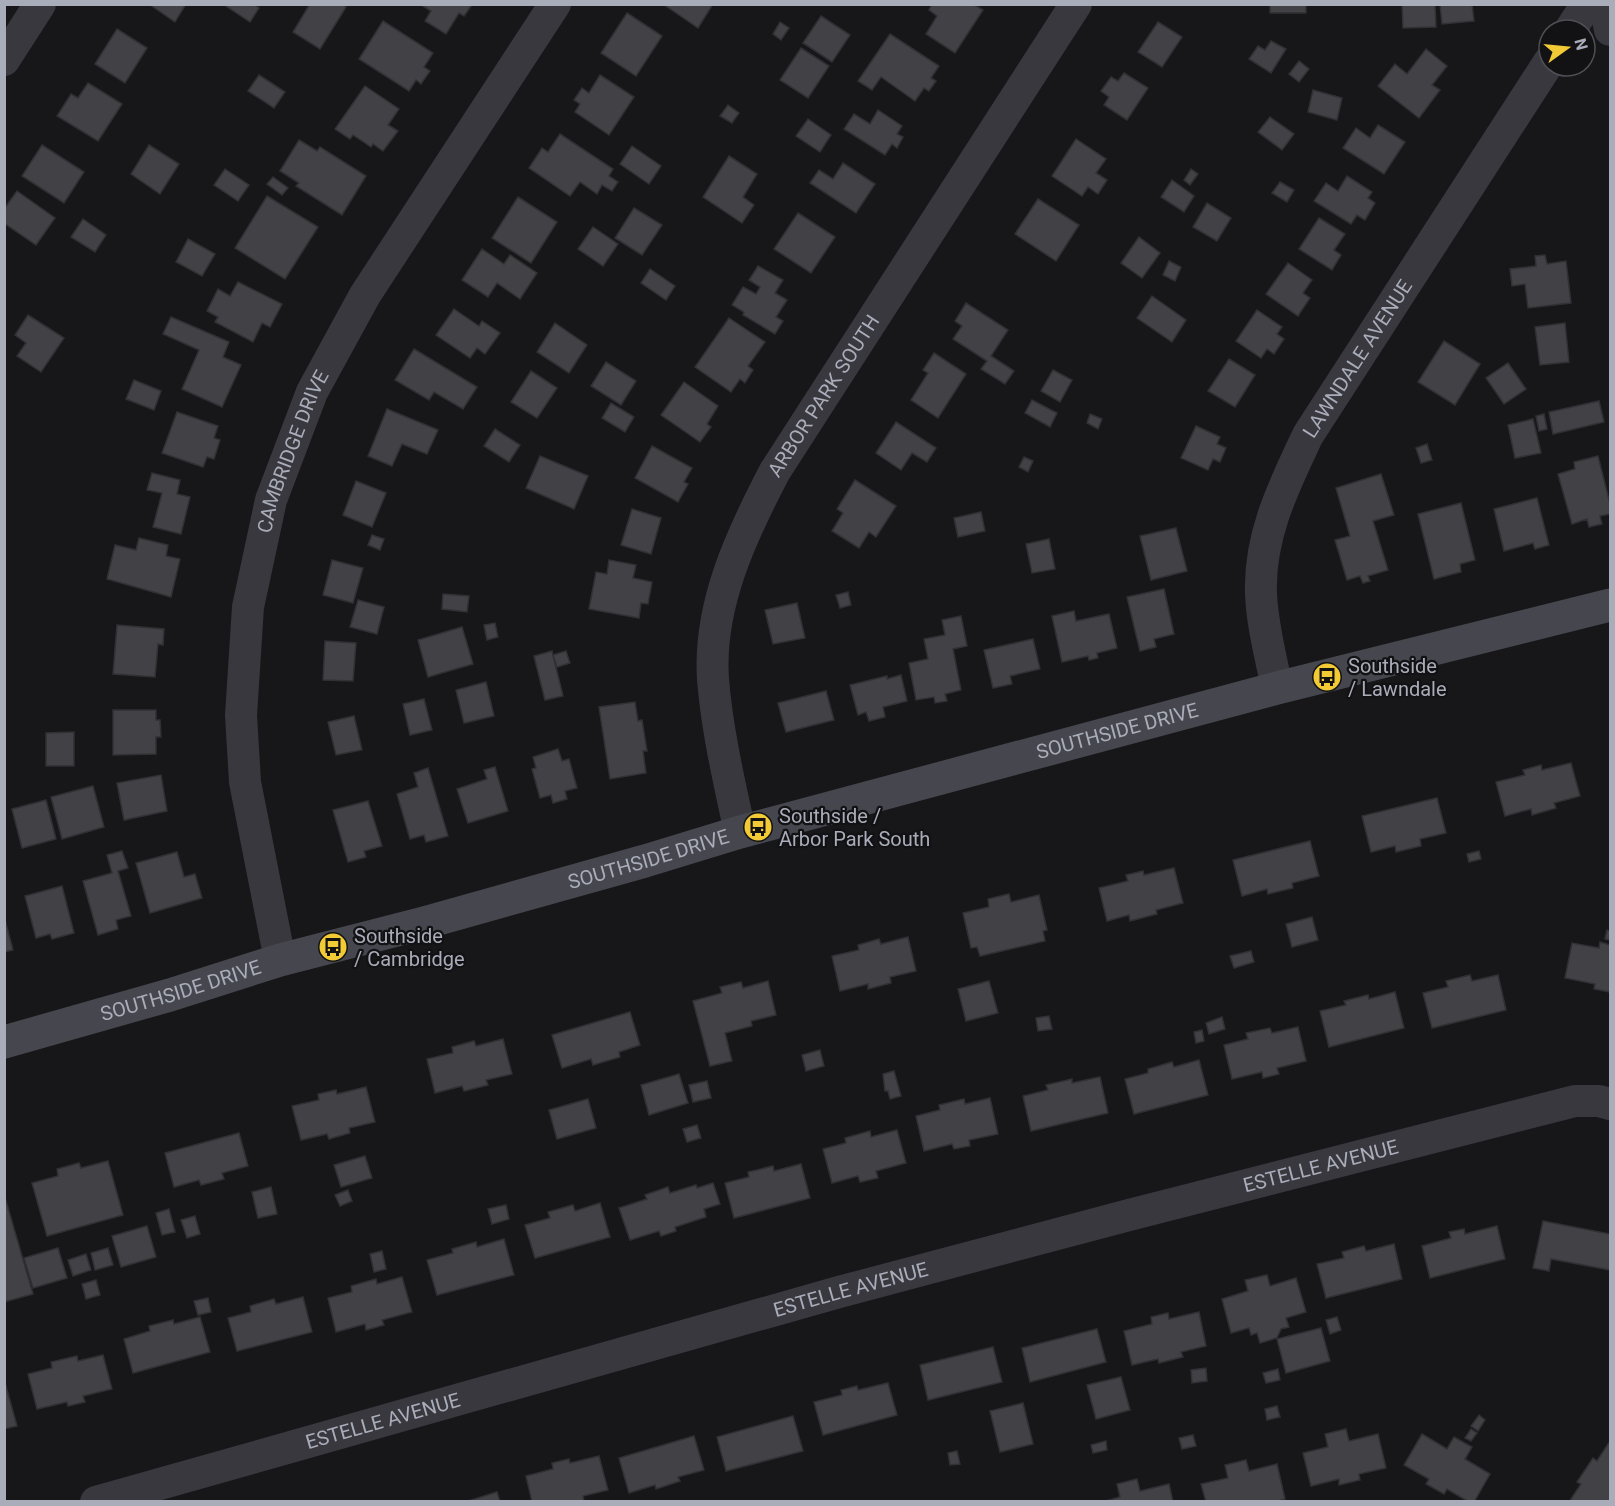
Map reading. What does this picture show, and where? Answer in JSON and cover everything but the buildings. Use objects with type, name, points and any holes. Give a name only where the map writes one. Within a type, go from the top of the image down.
[{"type":"main road","name":"SOUTHSIDE DRIVE","points":[[4,1042],[170,995],[280,960],[424,923],[740,832],[1277,688],[1611,605]]},
{"type":"street","name":"CAMBRIDGE DRIVE","points":[[280,960],[246,782],[241,715],[248,607],[271,500],[312,392],[365,296],[555,4]]},
{"type":"street","name":"ARBOR PARK SOUTH","points":[[740,832],[720,738],[713,677],[714,640],[720,603],[731,566],[775,471],[1076,4]]},
{"type":"street","points":[[1578,18],[1587,4]]},
{"type":"street","points":[[1605,4],[1611,30]]},
{"type":"street","points":[[4,60],[39,5]]},
{"type":"street","name":"LAWNDALE AVENUE","points":[[1277,688],[1261,593],[1265,544],[1278,498],[1308,435],[1539,78]]},
{"type":"street","name":"ESTELLE AVENUE","points":[[96,1502],[828,1295],[1129,1215],[1575,1101],[1599,1101],[1611,1104]]},
{"type":"place","name":"Southside / Lawndale","points":[[1327,677]]},
{"type":"place","name":"Southside / Arbor Park South","points":[[758,827]]},
{"type":"place","name":"Southside / Cambridge","points":[[333,947]]}]
